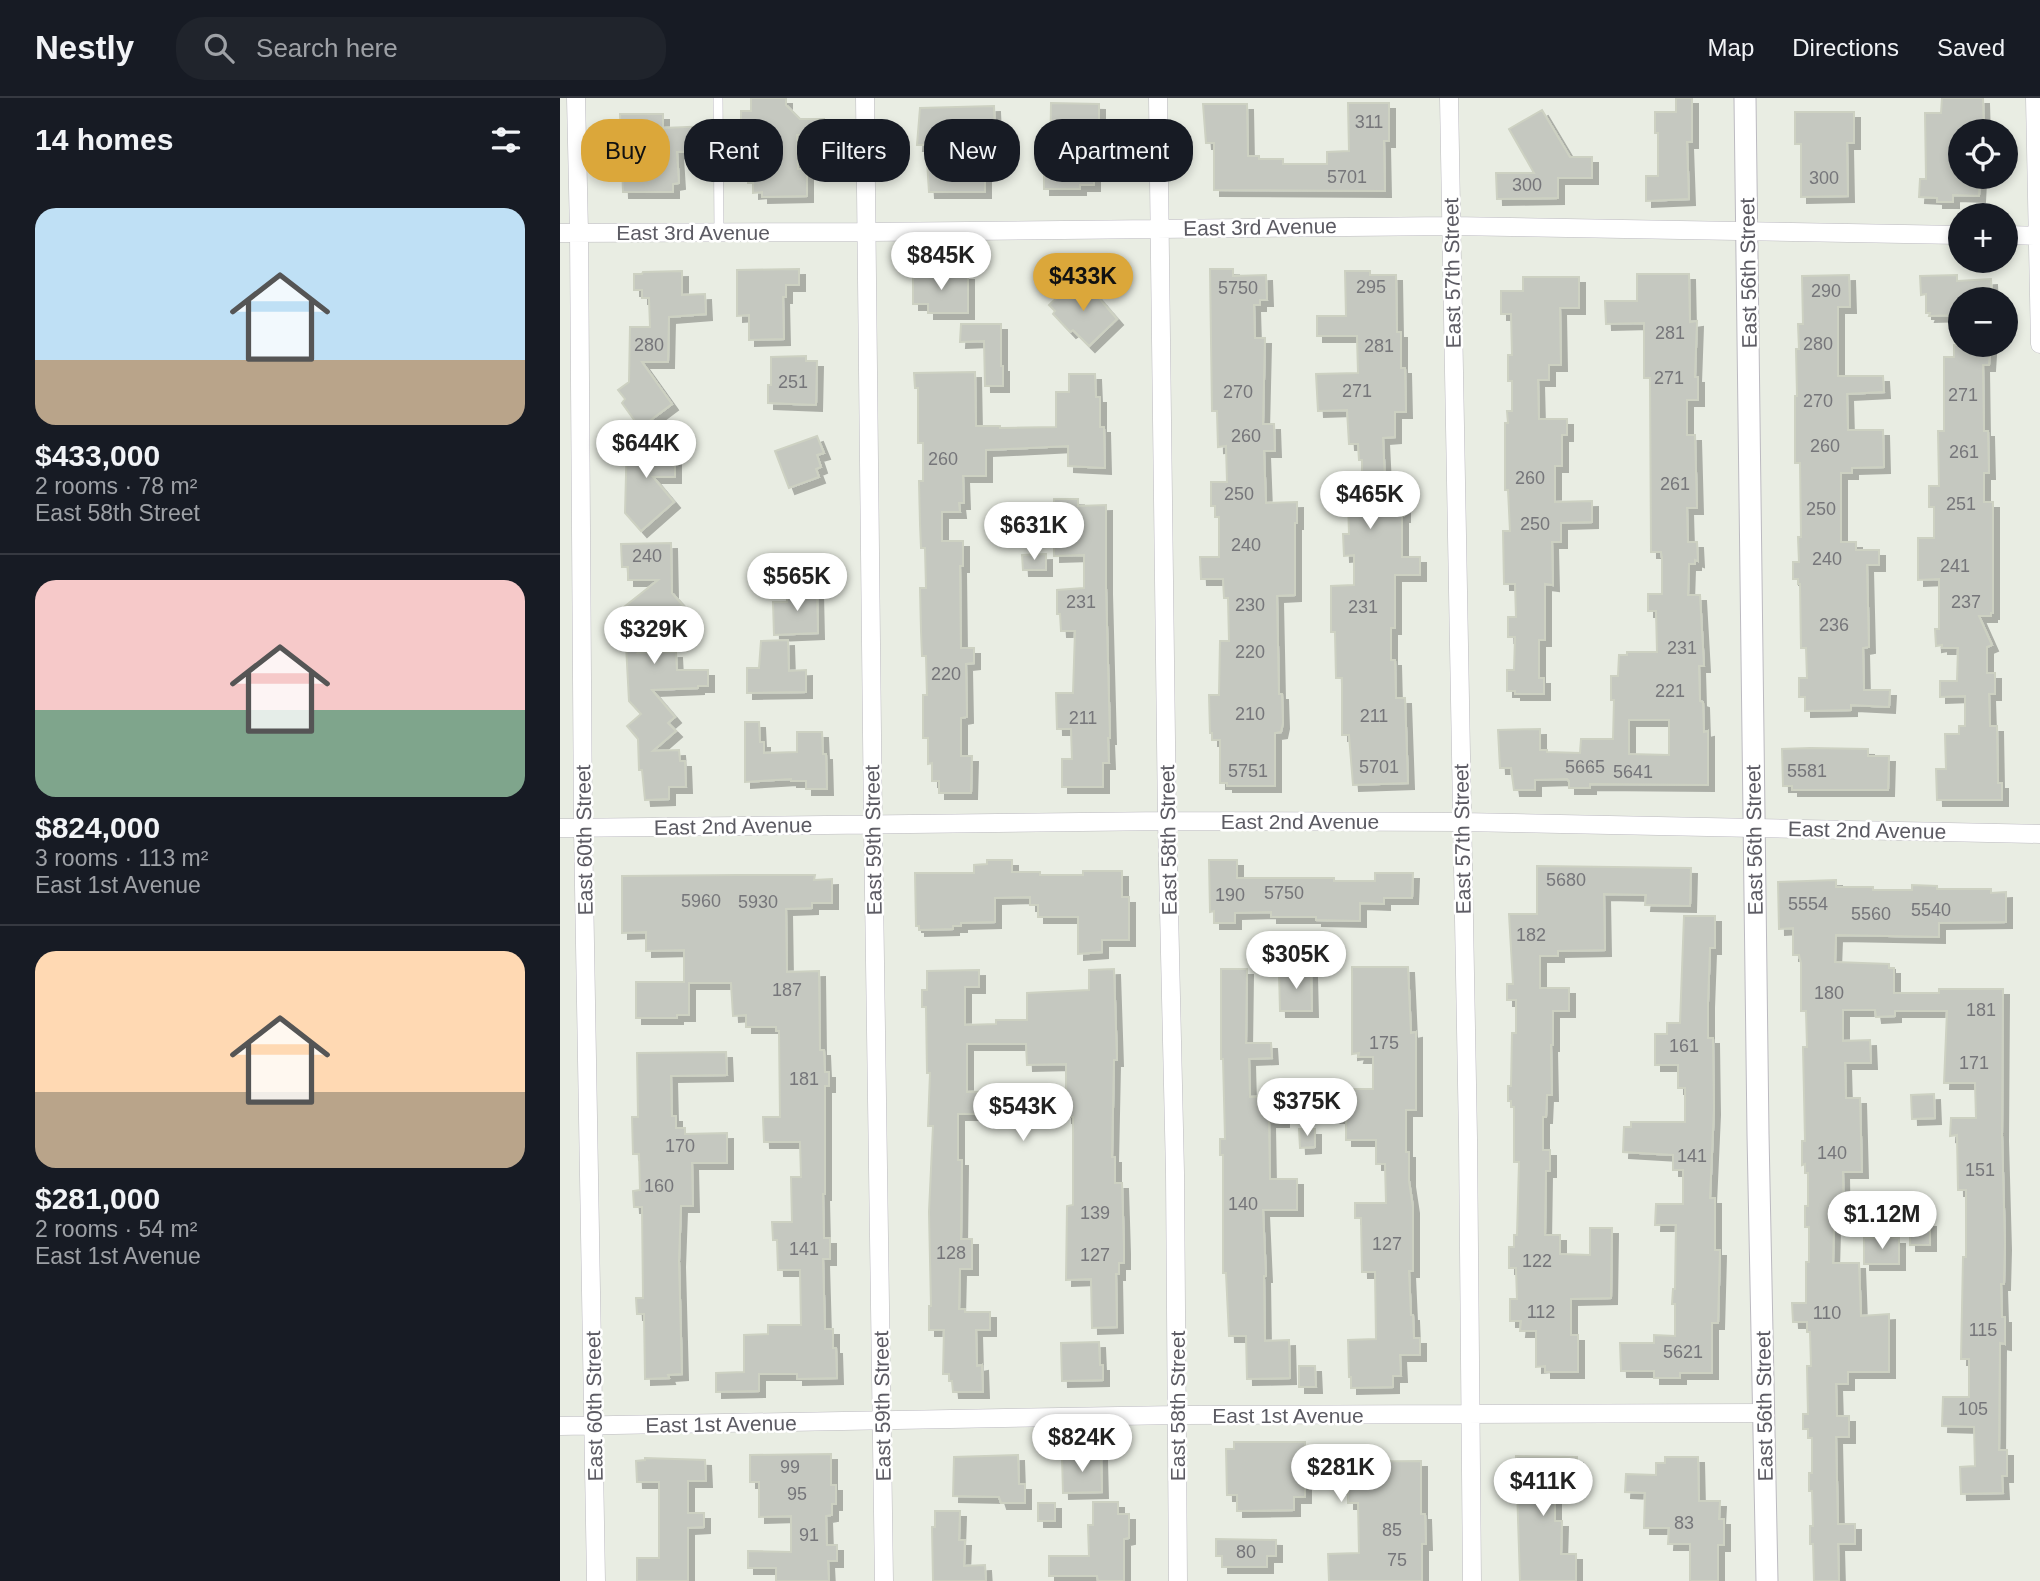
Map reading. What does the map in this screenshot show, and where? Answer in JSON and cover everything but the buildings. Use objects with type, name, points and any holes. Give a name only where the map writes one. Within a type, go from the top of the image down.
[{"type":"street","name":"East 60th Street","points":[[576,98],[583,828],[596,1581]]},
{"type":"street","name":"East 59th Street","points":[[865,98],[884,1581]]},
{"type":"street","name":"East 58th Street","points":[[1158,98],[1167,821],[1175,1173],[1178,1581]]},
{"type":"street","name":"East 57th Street","points":[[1449,98],[1468,1138],[1472,1581]]},
{"type":"street","name":"East 56th Street","points":[[1745,98],[1758,1134],[1767,1581]]},
{"type":"street","points":[[2035,98],[2040,344]]},
{"type":"street","name":"East 3rd Avenue","points":[[560,233],[1451,226],[1948,234]]},
{"type":"street","points":[[2018,235],[2039,236]]},
{"type":"street","name":"East 2nd Avenue","points":[[560,828],[1167,821],[1462,822],[2040,834]]},
{"type":"street","name":"East 1st Avenue","points":[[560,1426],[1177,1415],[1764,1413]]},
{"type":"lane","points":[[718,98],[719,232]]}]
